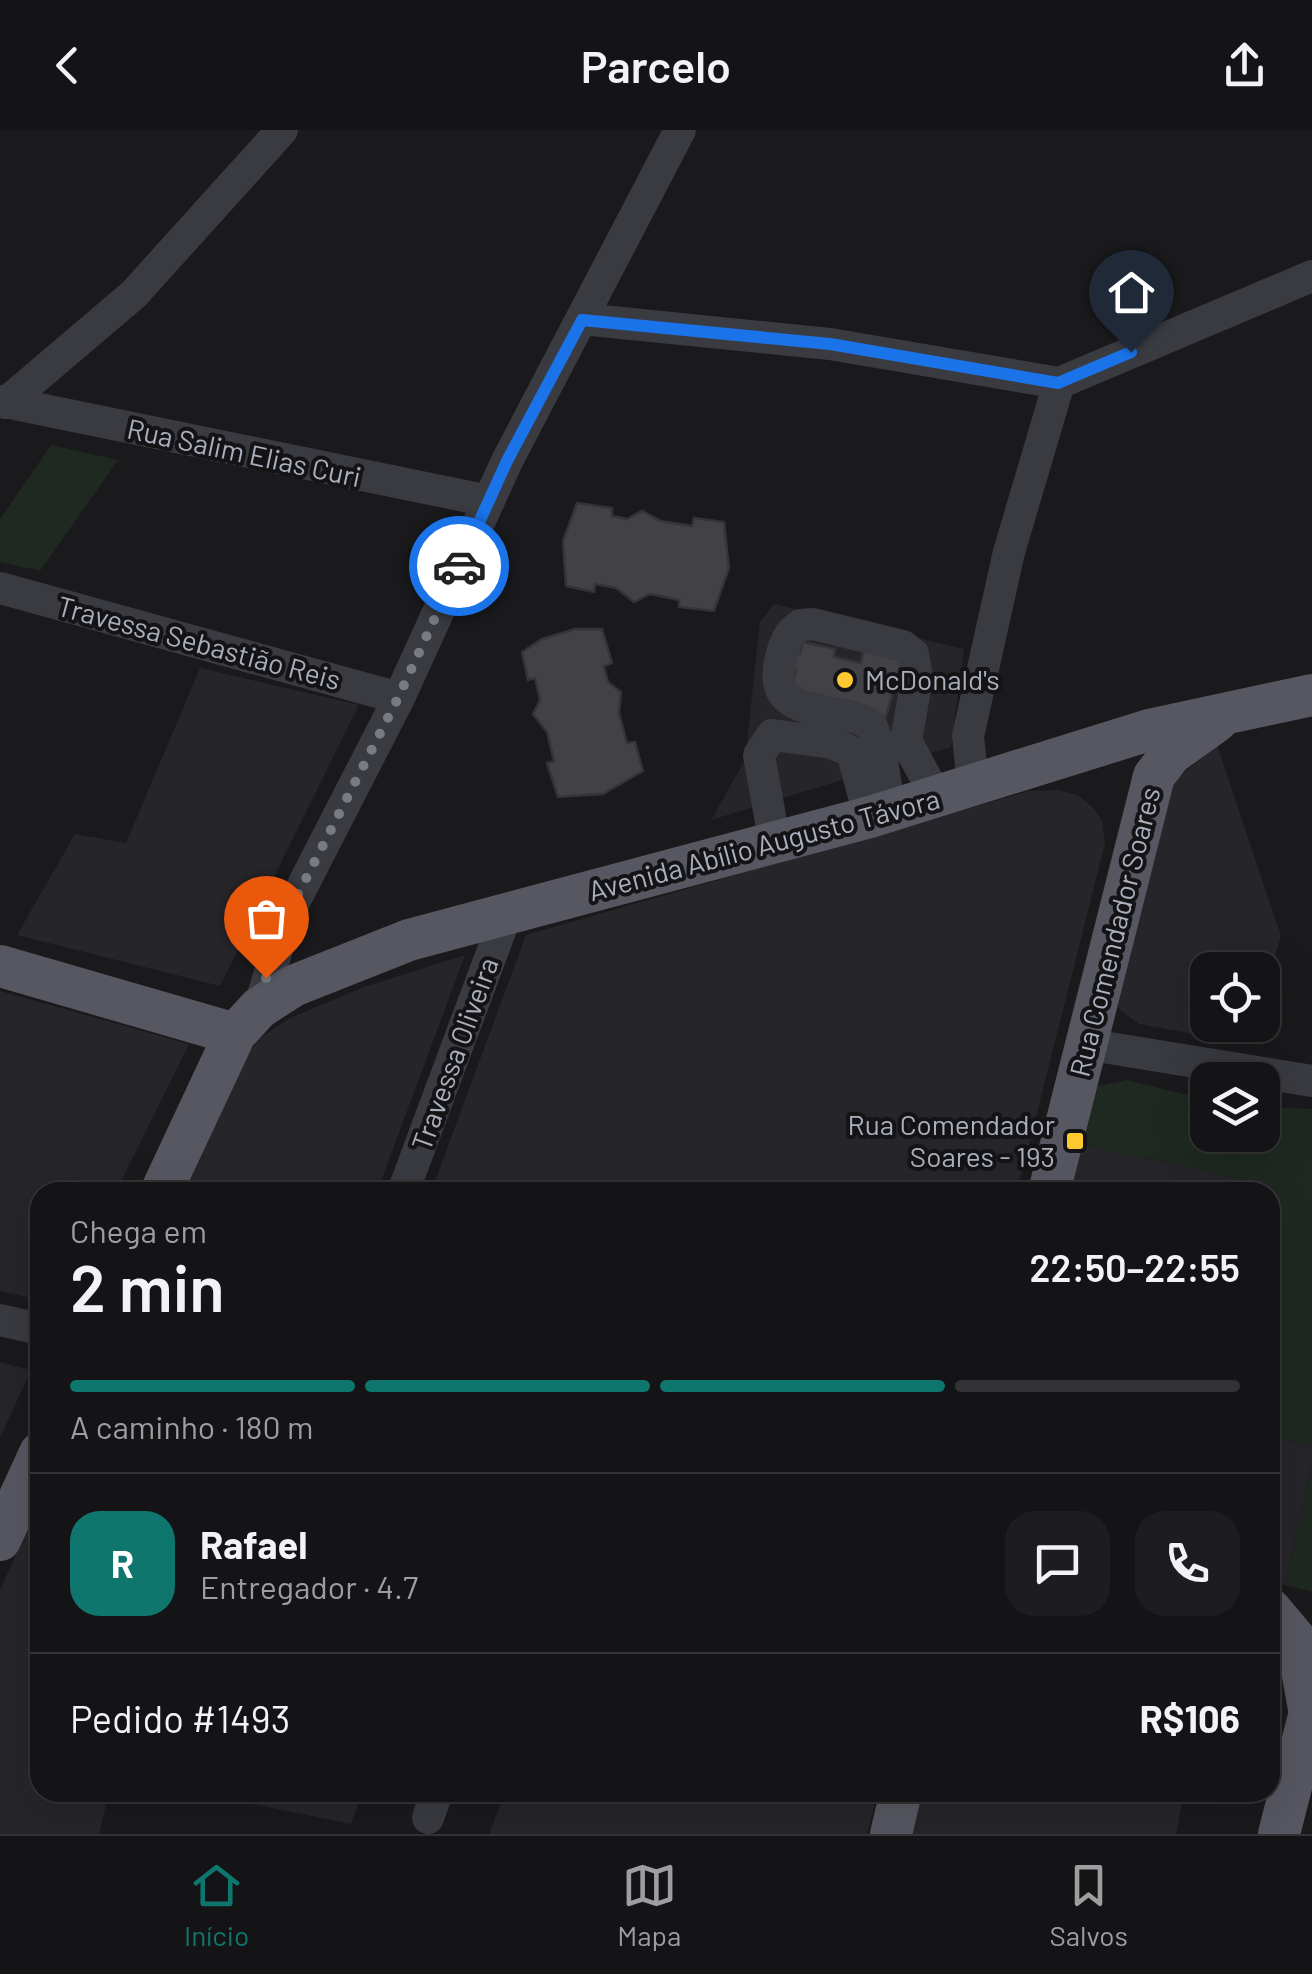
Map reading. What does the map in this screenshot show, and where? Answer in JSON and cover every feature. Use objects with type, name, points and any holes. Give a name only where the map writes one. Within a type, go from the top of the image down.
[{"type":"main road","name":"Avenida Abílio Augusto Távora","points":[[247,1021],[292,986],[374,952],[880,814],[1149,730],[1312,694]]},
{"type":"main road","name":"Rua Comendador Soares","points":[[1051,1182],[1138,826],[1154,776],[1170,754],[1210,724],[1239,710]]},
{"type":"main road","points":[[1066,758],[1094,761],[1123,780],[1136,805],[1138,826]]},
{"type":"main road","points":[[0,966],[247,1021],[166,1182]]},
{"type":"main road","points":[[0,1540],[30,1475]]},
{"type":"main road","points":[[1280,1607],[1312,1612]]},
{"type":"main road","points":[[1279,1834],[1309,1711],[1297,1641],[1280,1619]]},
{"type":"main road","points":[[891,1834],[899,1802]]},
{"type":"street","points":[[3,402],[134,294],[282,130]]},
{"type":"street","points":[[247,1021],[288,914],[398,698],[489,501],[680,130]]},
{"type":"street","points":[[582,320],[830,344],[1058,383],[1312,276]]},
{"type":"street","points":[[954,792],[1010,552],[1058,383]]},
{"type":"street","name":"Rua Salim Elias Curi","points":[[3,402],[489,501]]},
{"type":"street","name":"Travessa Sebastião Reis","points":[[0,588],[398,698]]},
{"type":"street","points":[[880,814],[880,747],[872,725],[796,704],[780,686],[777,673],[784,644],[801,625],[812,624],[903,646],[914,654],[917,678],[906,741],[954,792]]},
{"type":"street","points":[[775,844],[759,754],[772,736],[833,744],[852,752],[880,814]]},
{"type":"street","name":"Travessa Oliveira","points":[[408,1182],[506,915]]},
{"type":"street","points":[[1085,1044],[1312,1081]]},
{"type":"street","points":[[0,1320],[30,1327]]},
{"type":"shaded area","points":[[51,445],[118,460],[40,571],[0,562],[0,519]]},
{"type":"shaded area","points":[[774,604],[964,649],[951,747],[711,820],[745,760],[760,622]]},
{"type":"shaded area","points":[[200,668],[359,705],[220,986],[17,935],[75,834],[126,843]]},
{"type":"shaded area","points":[[1217,745],[1281,936],[1276,952],[1190,952],[1190,1033],[1139,1024],[1120,1010],[1116,997],[1166,788]]},
{"type":"shaded area","points":[[1058,790],[1078,795],[1102,820],[1105,844],[1020,1182],[435,1182],[526,935],[1029,791]]},
{"type":"shaded area","points":[[465,955],[381,1182],[187,1182],[238,1067],[260,1038],[290,1018],[364,987]]},
{"type":"shaded area","points":[[0,991],[189,1044],[121,1182],[30,1182],[30,1298],[0,1291]]},
{"type":"shaded area","points":[[1127,1080],[1190,1096],[1190,1152],[1280,1152],[1280,1108],[1312,1109],[1312,1447],[1280,1439],[1280,1182],[1240,1182],[1078,1143],[1097,1086]]},
{"type":"shaded area","points":[[1078,1143],[1241,1180],[1240,1182],[1069,1182]]},
{"type":"shaded area","points":[[0,1362],[30,1372],[0,1438]]},
{"type":"shaded area","points":[[1280,1439],[1312,1447],[1312,1465],[1285,1585],[1280,1584]]},
{"type":"shaded area","points":[[1312,1465],[1312,1592],[1285,1585]]},
{"type":"shaded area","points":[[30,1523],[30,1802],[107,1802],[99,1834],[0,1834],[0,1590]]},
{"type":"shaded area","points":[[243,1802],[359,1802],[351,1824]]},
{"type":"shaded area","points":[[501,1802],[876,1802],[867,1834],[489,1834]]},
{"type":"shaded area","points":[[920,1802],[1182,1802],[1176,1834],[912,1834]]},
{"type":"building","points":[[577,503],[612,508],[612,516],[627,519],[642,511],[661,521],[692,526],[694,518],[724,522],[729,568],[714,611],[679,607],[679,600],[650,594],[634,602],[616,588],[595,584],[594,592],[566,586],[563,541]]},
{"type":"building","points":[[575,629],[602,629],[612,663],[604,666],[608,682],[621,692],[619,713],[627,743],[635,742],[643,771],[603,794],[558,797],[547,763],[554,761],[547,732],[533,714],[540,700],[535,678],[528,680],[522,652],[542,639]]},
{"type":"building","name":"McDonald's","points":[[803,642],[835,649],[834,657],[861,663],[864,648],[903,657],[885,720],[791,691],[796,670],[782,665],[786,651],[800,654]]},
{"type":"way so far","points":[[266,978],[288,914],[398,698],[459,566]]},
{"type":"place","name":"McDonald's","points":[[845,680]]},
{"type":"place","name":"Rua Comendador Soares - 193","points":[[1075,1141]]},
{"type":"route","points":[[459,566],[507,461],[582,320],[830,344],[1058,383],[1131,352]]}]
